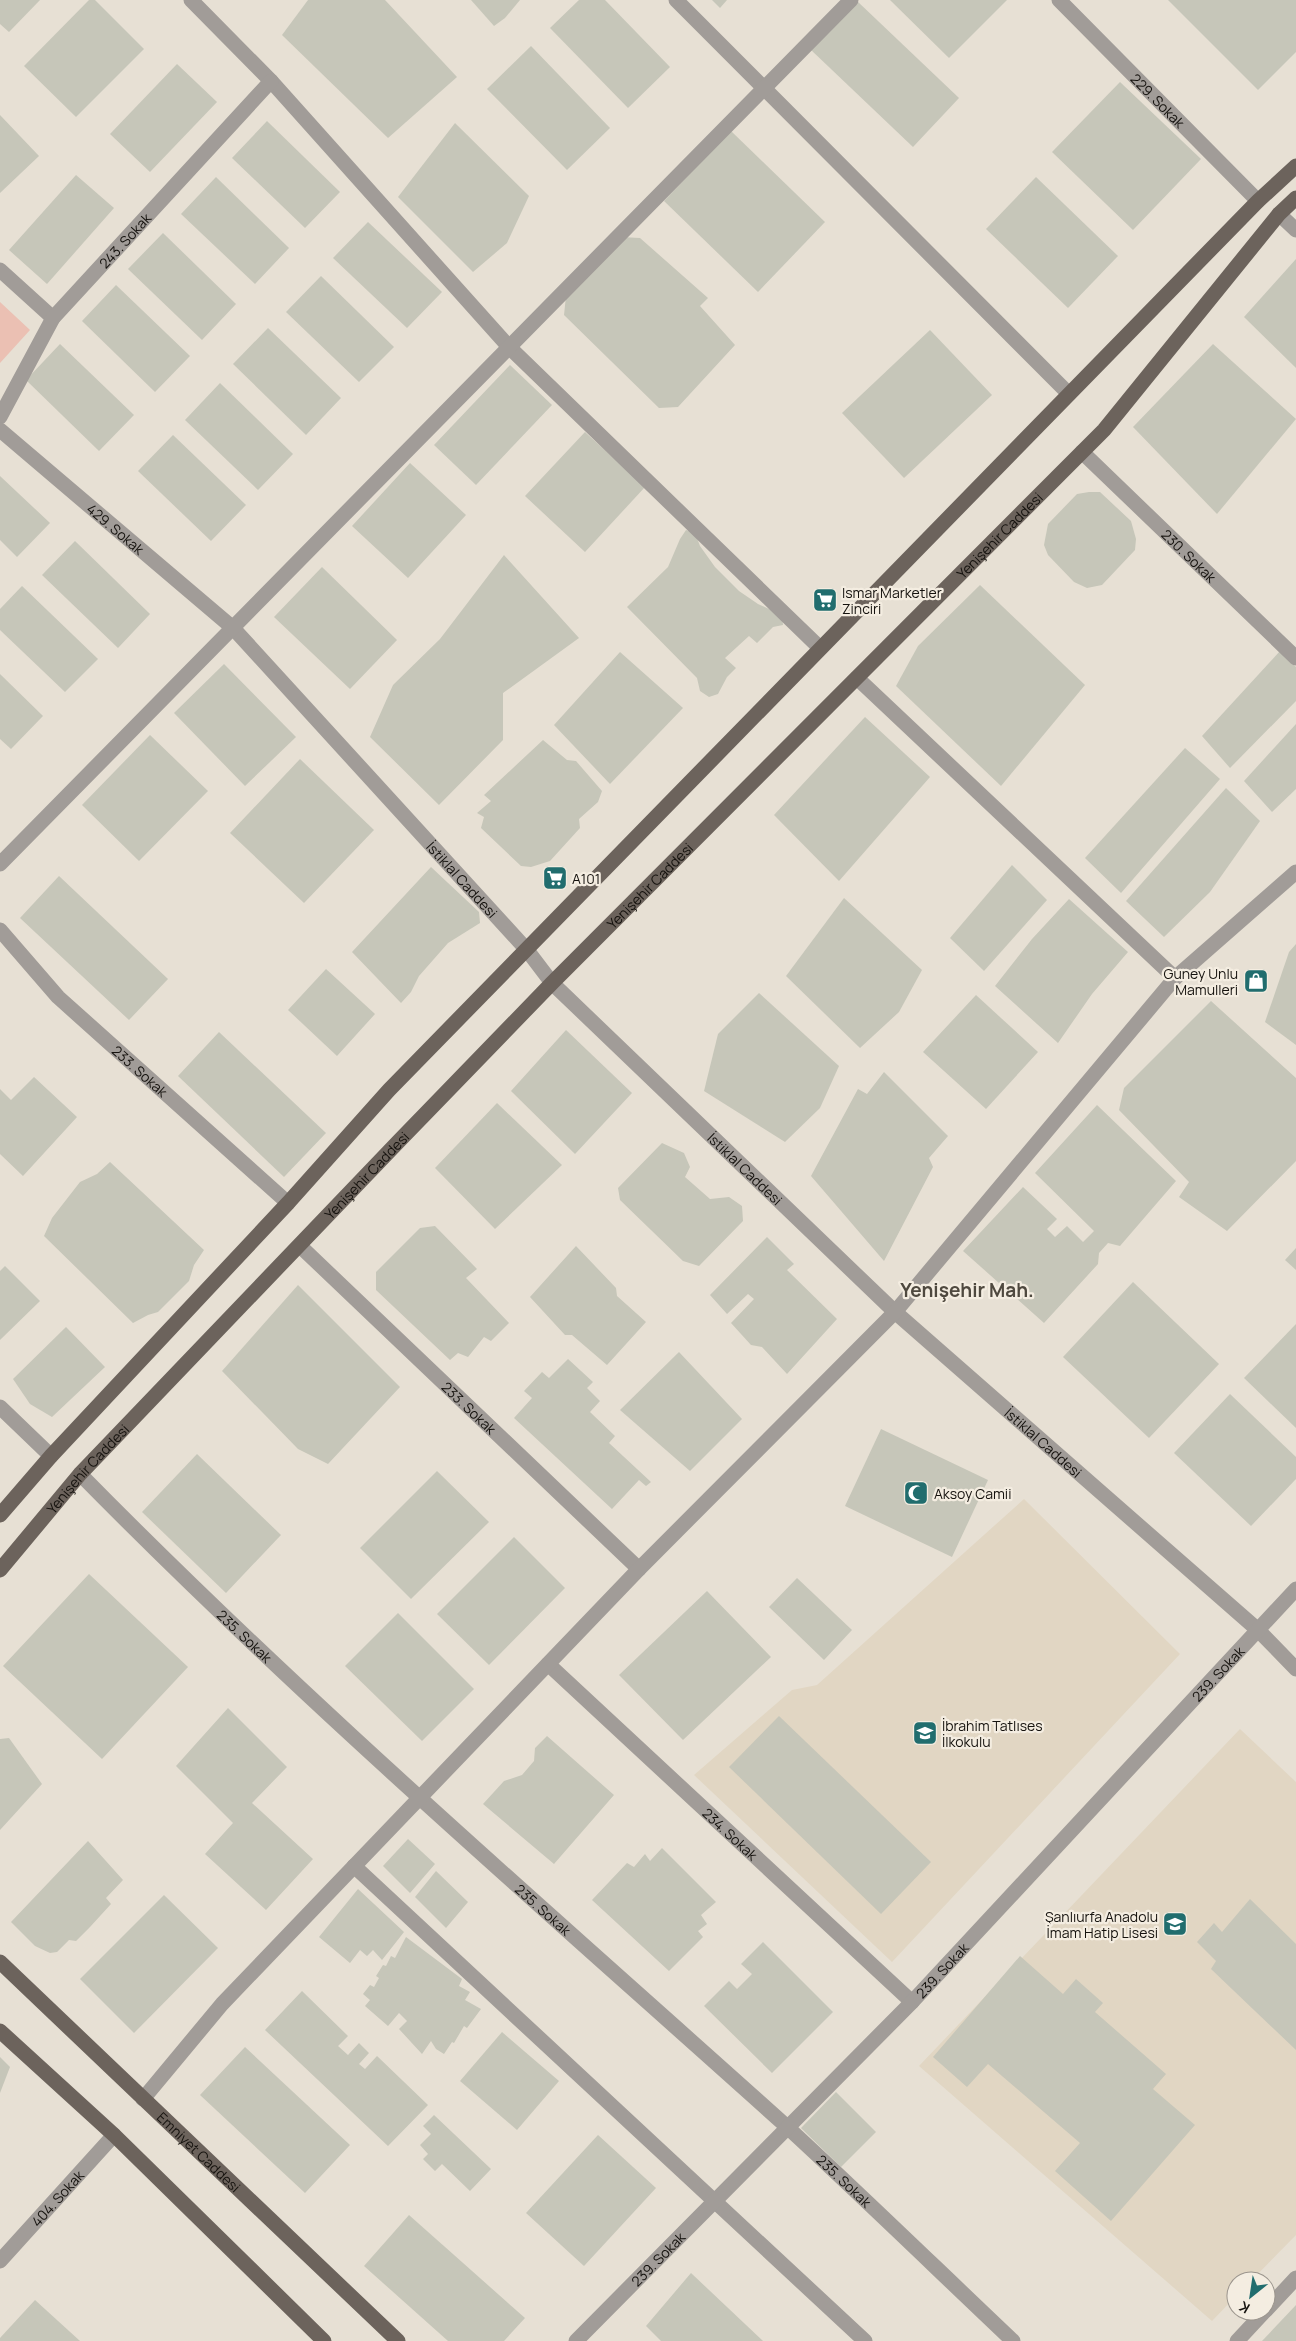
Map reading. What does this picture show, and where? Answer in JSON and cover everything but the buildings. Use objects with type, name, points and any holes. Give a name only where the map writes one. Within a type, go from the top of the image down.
[{"type":"main road","points":[[0,1515],[51,1456],[288,1203],[389,1090],[1258,201],[1296,166]]},
{"type":"main road","name":"Yenişehir Caddesi","points":[[0,1570],[80,1474],[552,983],[1104,430],[1279,214],[1296,198]]},
{"type":"main road","name":"Emniyet Caddesi","points":[[0,1962],[398,2341]]},
{"type":"main road","points":[[0,2030],[114,2135],[324,2341]]},
{"type":"street","points":[[191,0],[271,81],[510,347],[820,648]]},
{"type":"street","points":[[676,0],[1069,394]]},
{"type":"street","points":[[0,864],[851,0]]},
{"type":"street","name":"229. Sokak","points":[[1059,0],[1258,201]]},
{"type":"street","name":"243. Sokak","points":[[0,417],[53,318],[271,81]]},
{"type":"street","points":[[1279,214],[1296,230]]},
{"type":"street","points":[[0,270],[53,318]]},
{"type":"street","name":"429. Sokak","points":[[0,430],[233,628]]},
{"type":"street","name":"230. Sokak","points":[[1082,452],[1296,658]]},
{"type":"street","name":"İstiklal Caddesi","points":[[233,628],[527,950],[552,983],[895,1312],[1258,1630],[1296,1669]]},
{"type":"street","points":[[857,678],[1175,978]]},
{"type":"street","points":[[143,2099],[222,2004],[639,1569],[895,1312],[1175,978],[1296,872]]},
{"type":"street","name":"233. Sokak","points":[[0,930],[58,997],[288,1203]]},
{"type":"street","name":"233. Sokak","points":[[300,1246],[639,1569]]},
{"type":"street","points":[[0,1407],[51,1456]]},
{"type":"street","name":"235. Sokak","points":[[80,1474],[176,1572],[419,1799],[787,2128],[1013,2341]]},
{"type":"street","name":"239. Sokak","points":[[576,2341],[912,2002],[1296,1589]]},
{"type":"street","name":"234. Sokak","points":[[548,1664],[912,2002]]},
{"type":"street","points":[[354,1866],[866,2341]]},
{"type":"street","name":"404. Sokak","points":[[0,2261],[114,2135]]},
{"type":"street","points":[[1276,2299],[1296,2278]]},
{"type":"street","points":[[1237,2341],[1256,2321]]},
{"type":"shaded area","points":[[0,302],[30,330],[0,363]]},
{"type":"shaded area","name":"İbrahim Tatlıses İlkokulu","points":[[1024,1499],[1180,1654],[892,1962],[694,1775],[792,1690],[817,1685]]},
{"type":"shaded area","name":"Şanlıurfa Anadolu İmam Hatip Lisesi","points":[[1240,1729],[1296,1782],[1296,2235],[1261,2271],[1226,2271],[1226,2306],[1212,2321],[919,2066]]},
{"type":"place","name":"Ismar Marketler Zinciri","points":[[825,600]]},
{"type":"place","name":"A101","points":[[555,878]]},
{"type":"place","name":"Guney Unlu Mamulleri","points":[[1256,981]]},
{"type":"place","name":"Aksoy Camii","points":[[916,1493]]},
{"type":"place","name":"İbrahim Tatlıses İlkokulu","points":[[925,1733]]},
{"type":"place","name":"Şanlıurfa Anadolu İmam Hatip Lisesi","points":[[1175,1924]]},
{"type":"district","name":"Yenişehir Mah.","points":[[967,1290]]}]
